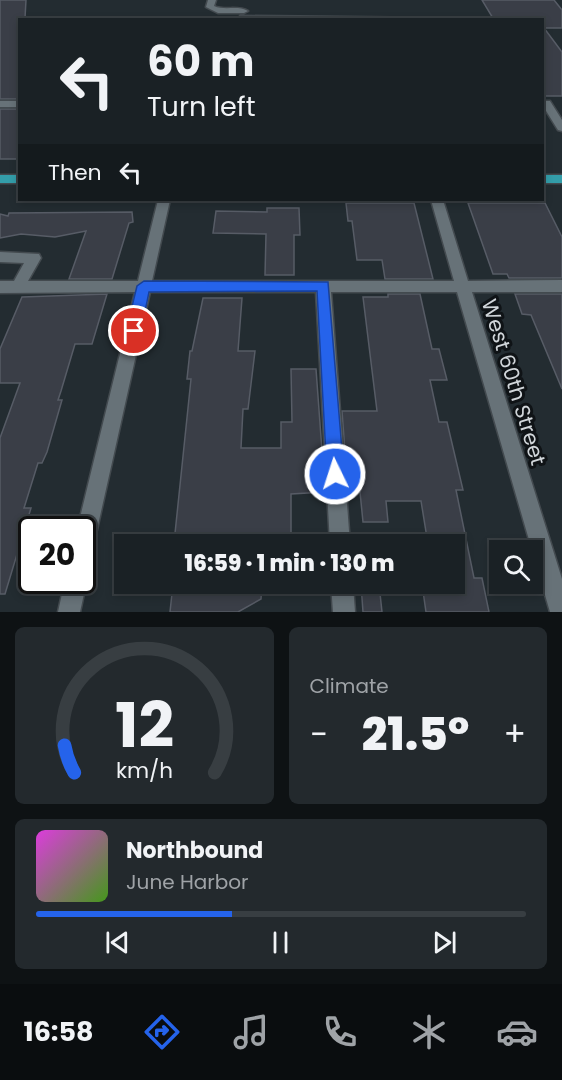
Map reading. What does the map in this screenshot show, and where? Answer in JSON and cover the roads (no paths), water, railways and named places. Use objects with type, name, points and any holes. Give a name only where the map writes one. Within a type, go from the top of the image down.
[{"type":"main road","points":[[0,179],[18,179]]},
{"type":"main road","points":[[544,179],[562,179]]},
{"type":"street","points":[[212,0],[211,9],[243,16],[341,18]]},
{"type":"street","points":[[243,16],[245,0]]},
{"type":"street","points":[[546,103],[562,128]]},
{"type":"street","points":[[0,104],[18,104]]},
{"type":"street","points":[[90,516],[164,201]]},
{"type":"street","name":"West 60th Street","points":[[437,201],[561,612]]},
{"type":"street","points":[[0,257],[34,258],[18,287]]},
{"type":"street","points":[[323,286],[339,534]]},
{"type":"street","points":[[0,287],[562,286]]},
{"type":"street","points":[[69,612],[73,594]]},
{"type":"street","points":[[343,594],[344,612]]}]
